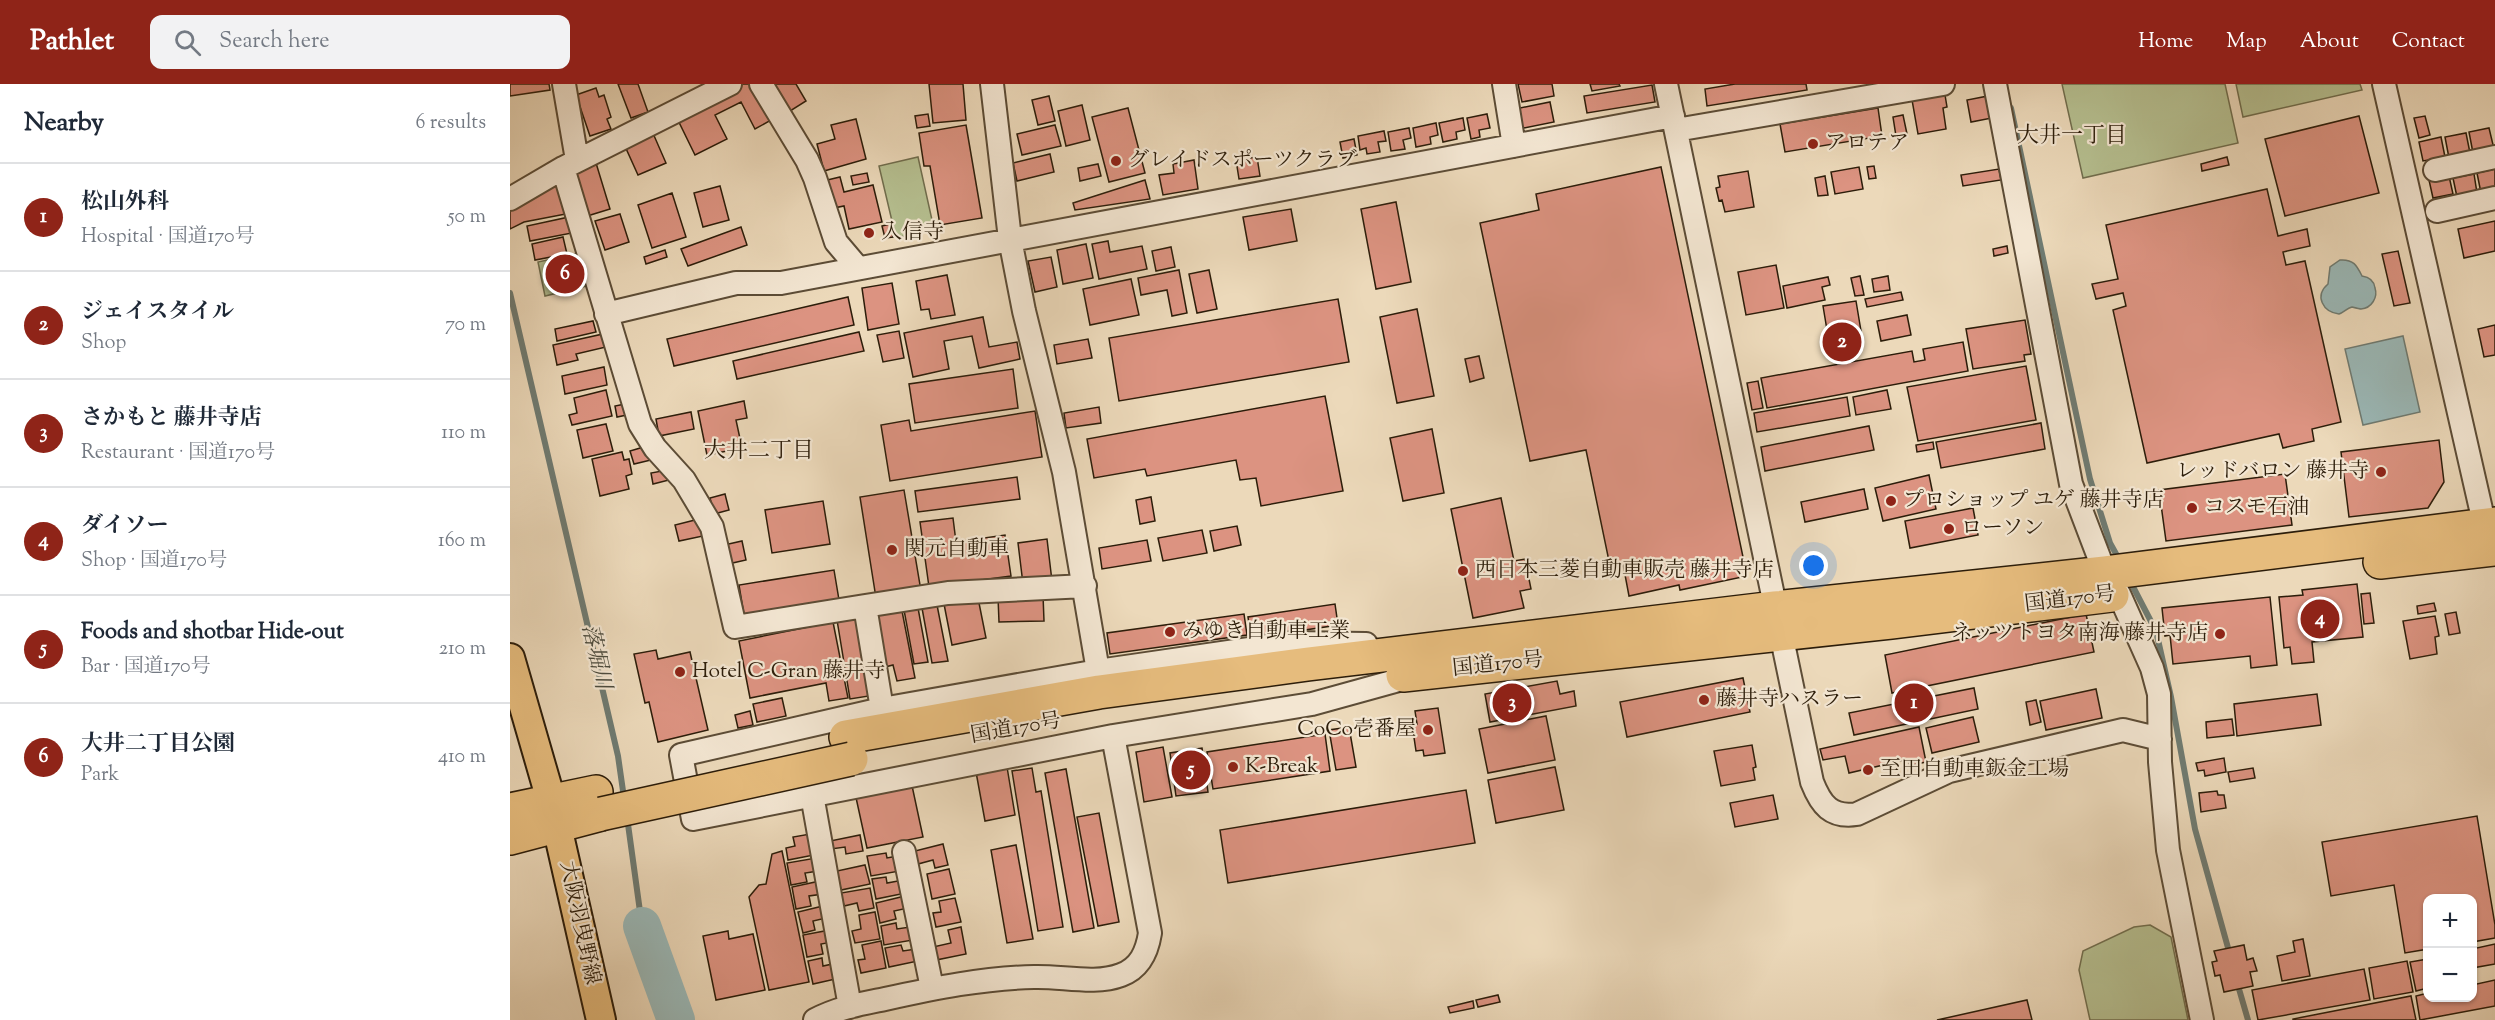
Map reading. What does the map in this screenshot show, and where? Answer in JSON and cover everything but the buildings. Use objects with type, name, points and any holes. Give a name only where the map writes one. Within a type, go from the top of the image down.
[{"type":"highway","name":"国道170号","points":[[531,819],[1099,692],[1466,645],[1778,620],[2112,584],[2491,537]]},
{"type":"highway","name":"国道170号","points":[[849,748],[1287,685],[1422,673],[1778,620]]},
{"type":"main road","name":"大阪羽曳野線","points":[[510,658],[531,819],[602,1020]]},
{"type":"street","points":[[564,84],[570,164],[606,314],[640,423],[655,448],[684,480],[712,527],[735,627],[948,593],[1085,586]]},
{"type":"street","points":[[510,199],[570,164],[730,84]]},
{"type":"street","points":[[761,84],[807,160],[836,242],[858,268]]},
{"type":"street","points":[[992,84],[1010,239],[1024,311],[1064,472],[1098,671]]},
{"type":"street","points":[[1504,84],[1514,146]]},
{"type":"street","points":[[1666,84],[1812,783],[1819,801],[1831,811],[1848,815],[1857,814],[1949,771],[2123,730],[2160,740]]},
{"type":"street","points":[[606,314],[735,283],[781,283],[1514,146],[1943,84]]},
{"type":"street","points":[[1995,84],[2071,484],[2112,584],[2152,668],[2159,694],[2163,811],[2168,850],[2202,1020]]},
{"type":"street","points":[[2384,84],[2491,537]]},
{"type":"street","points":[[2435,170],[2495,157]]},
{"type":"street","points":[[2437,211],[2495,198]]},
{"type":"street","points":[[865,606],[882,709]]},
{"type":"street","points":[[1422,673],[1312,704],[1113,736],[693,819],[681,755],[882,709],[1098,671],[1290,643],[1466,645]]},
{"type":"street","points":[[815,1020],[850,1007],[932,988],[994,979],[1037,977],[1102,979],[1121,975],[1137,966],[1148,948],[1150,933],[1113,736]]},
{"type":"street","points":[[812,795],[850,1007]]},
{"type":"street","points":[[904,852],[932,988]]},
{"type":"green space","points":[[2062,84],[2225,84],[2238,143],[2083,178]]},
{"type":"green space","points":[[2236,84],[2360,84],[2362,90],[2243,117]]},
{"type":"green space","points":[[918,157],[934,229],[896,238],[879,166]]},
{"type":"green space","points":[[584,252],[591,285],[545,296],[538,262]]},
{"type":"green space","points":[[2150,925],[2171,937],[2188,1020],[2090,1020],[2079,970],[2083,951],[2134,927]]},
{"type":"water","points":[[2340,260],[2352,262],[2362,276],[2374,283],[2376,295],[2368,307],[2361,309],[2352,307],[2339,314],[2333,313],[2322,303],[2322,293],[2328,284],[2330,267]]},
{"type":"water","points":[[2403,336],[2420,412],[2363,425],[2345,349]]},
{"type":"waterway","points":[[2011,108],[2090,479],[2110,543],[2120,561]]},
{"type":"waterway","name":"落堀川","points":[[510,293],[618,756],[624,798]]},
{"type":"waterway","points":[[2130,581],[2156,631],[2171,697],[2195,829],[2230,955]]},
{"type":"waterway","name":"落堀川","points":[[627,817],[642,926]]},
{"type":"waterway","name":"落堀川","points":[[642,926],[676,1020]]},
{"type":"waterway","points":[[2237,982],[2248,1020]]},
{"type":"place","name":"アロテア","points":[[1813,144]]},
{"type":"place","name":"グレイドスポーツクラブ","points":[[1116,161]]},
{"type":"place","name":"入信寺","points":[[869,233]]},
{"type":"place","name":"大井二丁目公園","points":[[565,274]]},
{"type":"place","name":"ジェイスタイル","points":[[1842,342]]},
{"type":"place","name":"レッドバロン 藤井寺","points":[[2381,472]]},
{"type":"place","name":"プロショップ ユゲ 藤井寺店","points":[[1891,501]]},
{"type":"place","name":"コスモ石油","points":[[2192,508]]},
{"type":"place","name":"ローソン","points":[[1949,529]]},
{"type":"place","name":"関元自動車","points":[[892,550]]},
{"type":"place","name":"西日本三菱自動車販売 藤井寺店","points":[[1463,571]]},
{"type":"place","name":"ダイソー","points":[[2320,619]]},
{"type":"place","name":"みゆき自動車工業","points":[[1170,632]]},
{"type":"place","name":"ネッツトヨタ南海 藤井寺店","points":[[2220,634]]},
{"type":"place","name":"Hotel C-Gran 藤井寺","points":[[680,672]]},
{"type":"place","name":"藤井寺ハスラー","points":[[1704,700]]},
{"type":"place","name":"さかもと 藤井寺店","points":[[1512,703]]},
{"type":"place","name":"松山外科","points":[[1914,703]]},
{"type":"place","name":"CoCo壱番屋","points":[[1428,730]]},
{"type":"place","name":"K-Break","points":[[1233,767]]},
{"type":"place","name":"Foods and shotbar Hide-out","points":[[1191,770]]},
{"type":"place","name":"至田自動車鈑金工場","points":[[1868,770]]},
{"type":"district","name":"大井一丁目","points":[[2072,137]]},
{"type":"district","name":"大井二丁目","points":[[759,452]]}]
